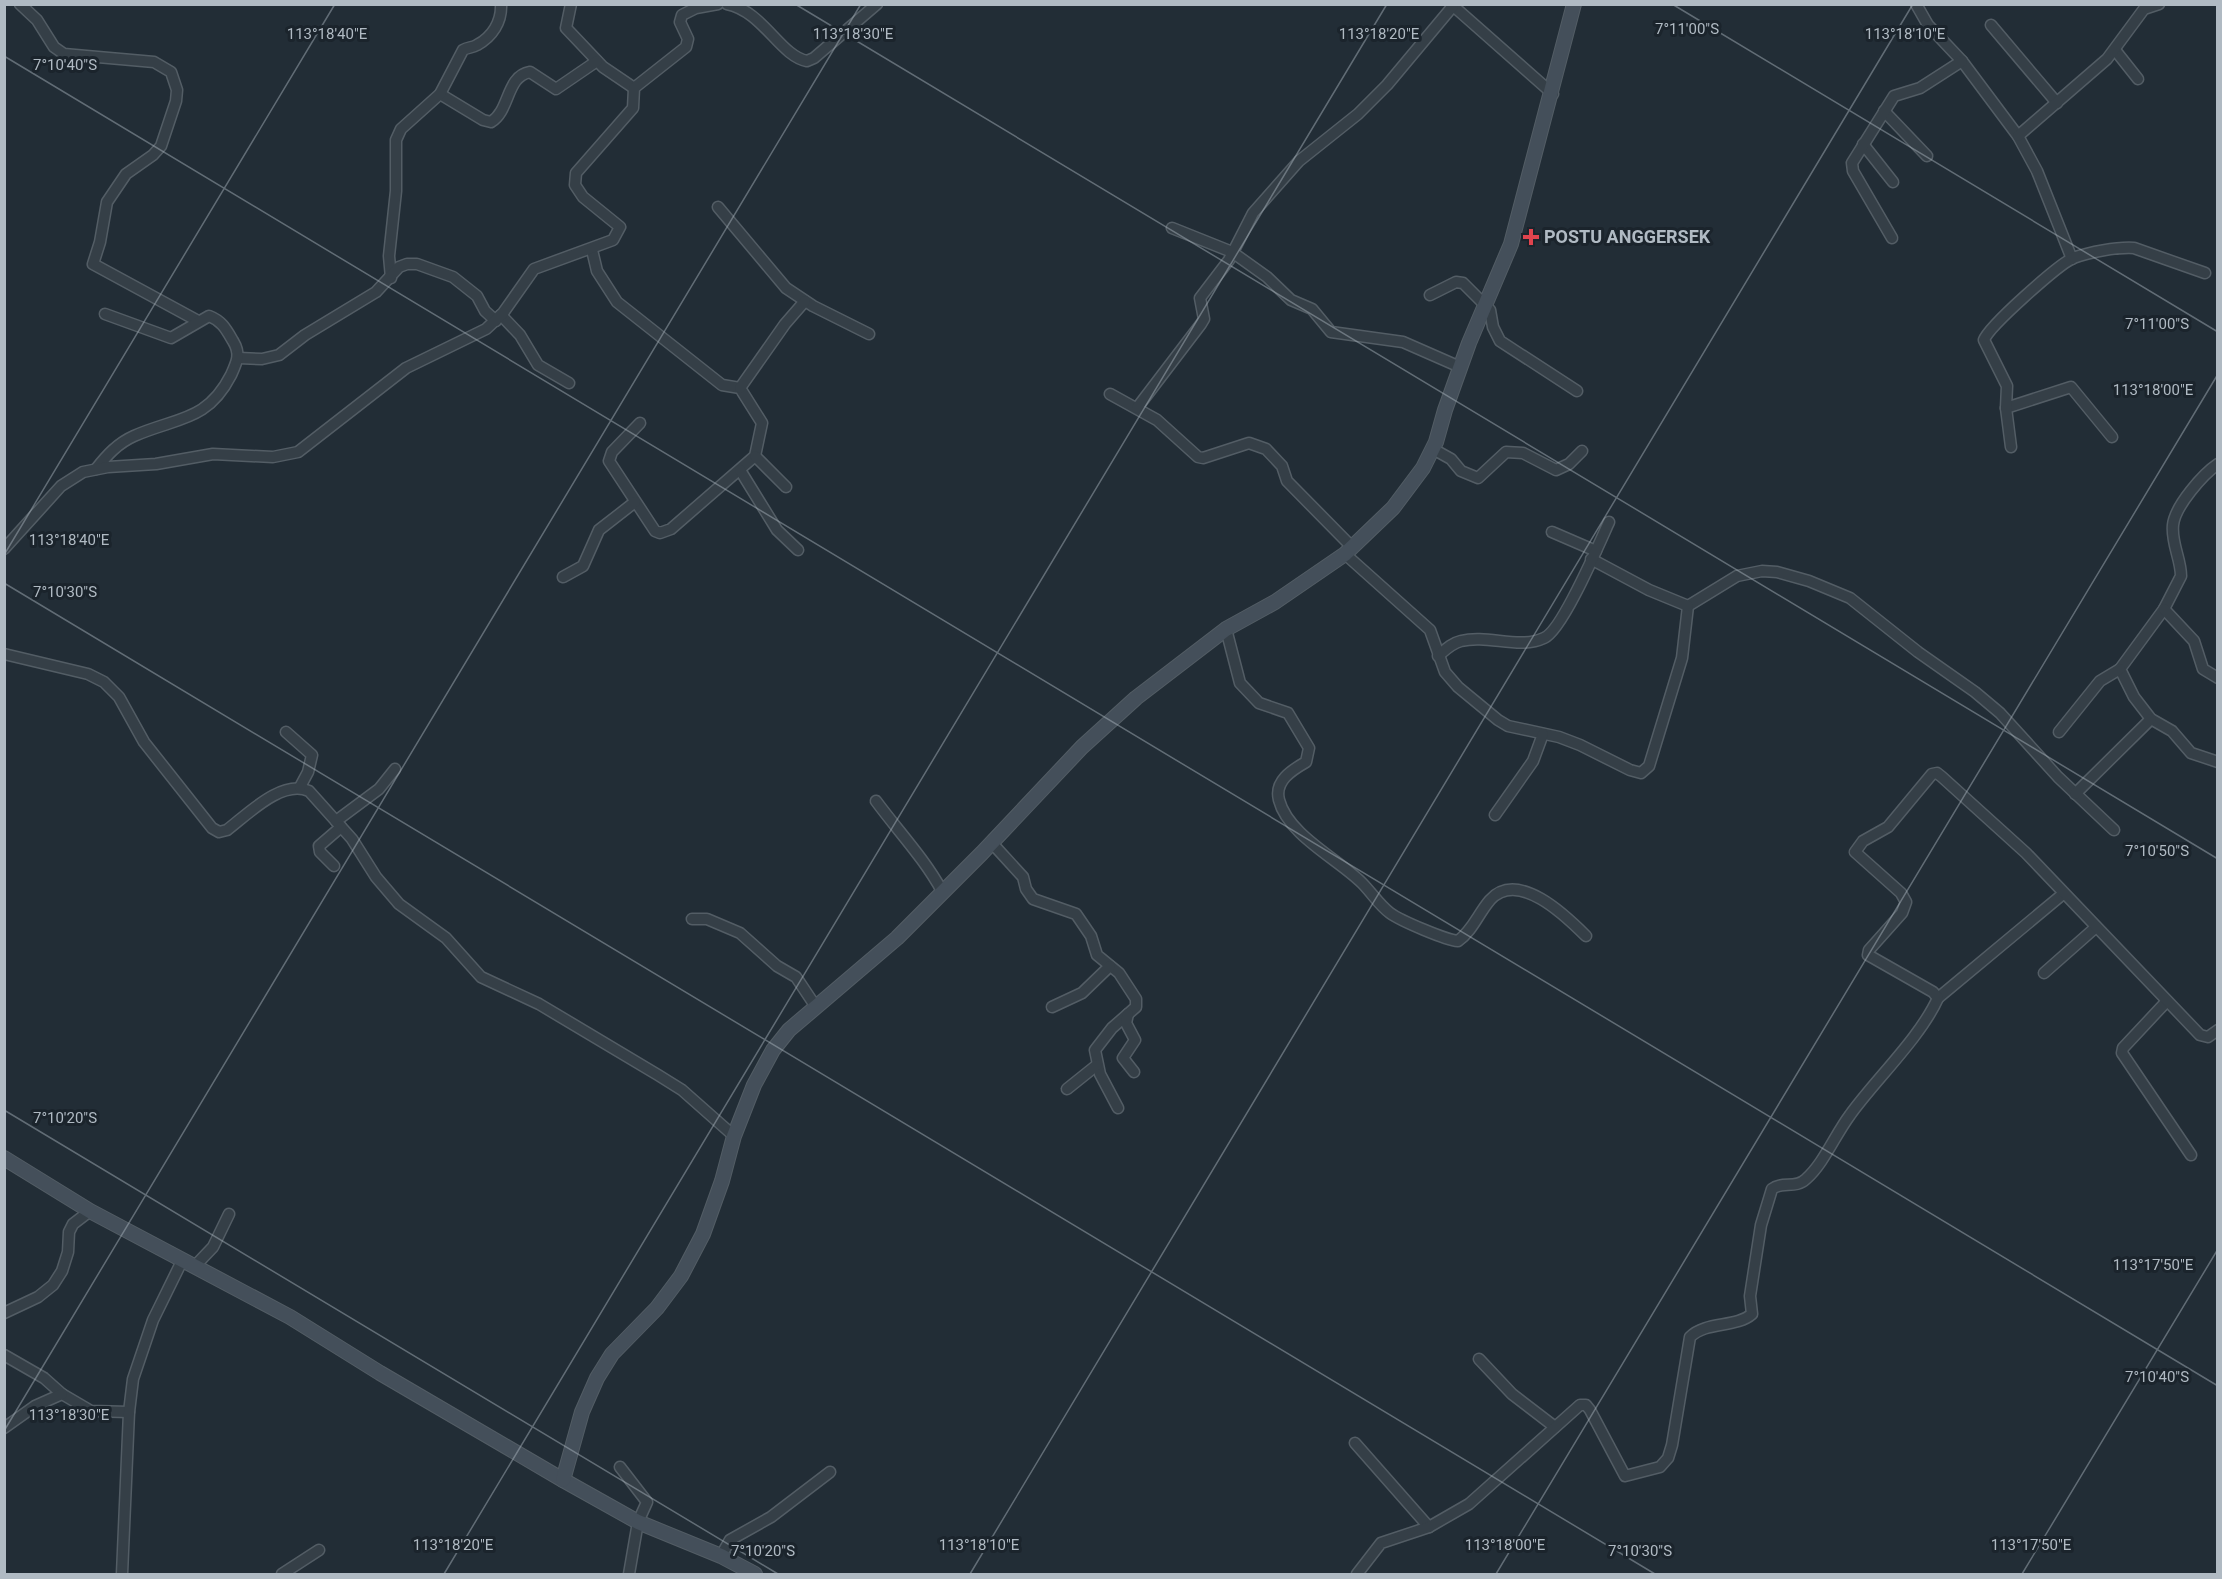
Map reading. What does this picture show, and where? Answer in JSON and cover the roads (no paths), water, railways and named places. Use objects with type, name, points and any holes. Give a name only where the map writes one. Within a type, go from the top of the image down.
[{"type":"street","points":[[20,4],[37,20],[54,46],[64,54],[147,60],[168,69],[173,75],[176,101],[161,146],[153,156],[126,174],[113,191],[106,206],[100,242],[93,264],[198,321]]},
{"type":"street","points":[[391,278],[388,256],[396,190],[396,140],[401,129],[440,94],[463,50],[475,47],[493,32],[500,19],[501,4]]},
{"type":"street","points":[[571,4],[566,28],[597,61],[634,88]]},
{"type":"street","points":[[4,549],[61,486],[82,472],[156,464],[213,454],[273,457],[298,452],[406,368],[463,341],[498,318],[534,269],[592,250],[613,240],[620,226],[583,197],[574,185],[579,168],[633,108],[634,88],[686,47],[688,39],[680,22],[682,15],[696,8],[718,4]]},
{"type":"street","points":[[728,4],[746,12],[773,33],[793,54],[807,61],[818,55],[877,4]]},
{"type":"street","points":[[563,1480],[582,1412],[597,1378],[612,1354],[657,1308],[681,1276],[703,1234],[722,1181],[734,1136],[754,1085],[773,1050],[816,1007],[897,938],[1082,747],[1136,698],[1226,629],[1275,602],[1348,551],[1393,508],[1423,468],[1433,449],[1460,367],[1484,305],[1511,244],[1553,94],[1574,4]]},
{"type":"street","points":[[1916,4],[1928,25],[1962,62],[2019,136],[2037,171],[2072,259]]},
{"type":"street","points":[[2019,136],[2115,50],[2144,9],[2159,4]]},
{"type":"street","points":[[1137,408],[1204,319],[1200,298],[1232,252],[1253,213],[1299,160],[1358,114],[1387,86],[1452,5],[1489,35],[1535,81],[1553,94]]},
{"type":"street","points":[[1991,25],[2057,103]]},
{"type":"street","points":[[2115,50],[2138,80]]},
{"type":"street","points":[[440,94],[483,120],[491,122],[501,113],[512,87],[521,76],[530,72],[549,87],[556,89],[597,61]]},
{"type":"street","points":[[1892,238],[1852,168],[1863,144],[1894,96],[1920,88],[1962,62]]},
{"type":"street","points":[[1884,111],[1927,156]]},
{"type":"street","points":[[1863,144],[1893,182]]},
{"type":"street","points":[[718,207],[786,288],[804,301],[869,333]]},
{"type":"street","points":[[1172,228],[1232,252],[1267,277],[1291,300],[1312,309],[1331,332],[1403,342],[1460,367]]},
{"type":"street","points":[[2011,447],[2006,408],[2007,386],[1986,348],[1984,338],[2034,288],[2072,259],[2128,248],[2205,273]]},
{"type":"street","points":[[592,250],[597,271],[617,302],[722,385],[740,388],[762,425],[755,456],[670,529],[660,533],[655,531],[609,461],[612,452],[640,423]]},
{"type":"street","points":[[239,358],[262,359],[279,355],[305,335],[369,297],[391,278],[399,267],[417,264],[447,273],[477,296],[485,311],[520,335],[538,365],[569,383]]},
{"type":"street","points":[[1430,295],[1460,282],[1490,310],[1493,327],[1500,341],[1577,391]]},
{"type":"street","points":[[740,388],[804,301]]},
{"type":"street","points":[[96,469],[108,454],[133,436],[201,411],[212,404],[226,385],[239,358],[237,348],[220,320],[209,316],[198,321],[176,338],[171,338],[105,314]]},
{"type":"street","points":[[2006,408],[2071,387],[2112,437]]},
{"type":"street","points":[[1110,394],[1156,420],[1198,457],[1203,458],[1249,443],[1266,449],[1282,466],[1287,481],[1348,551],[1425,625],[1432,636],[1445,672],[1458,687],[1508,726],[1581,745],[1636,772],[1646,770],[1682,658],[1688,606]]},
{"type":"street","points":[[1433,449],[1451,459],[1461,471],[1478,478],[1506,452],[1523,453],[1556,470],[1569,464],[1582,451]]},
{"type":"street","points":[[755,456],[786,487]]},
{"type":"street","points":[[2059,732],[2100,681],[2120,669],[2164,609],[2181,576],[2175,553],[2173,524],[2192,489],[2217,464]]},
{"type":"street","points":[[740,470],[777,530],[798,550]]},
{"type":"street","points":[[563,577],[583,566],[598,530],[635,502]]},
{"type":"street","points":[[1438,656],[1462,640],[1527,642],[1544,639],[1558,627],[1609,522]]},
{"type":"street","points":[[1552,531],[1649,590],[1688,606]]},
{"type":"street","points":[[1688,606],[1737,576],[1751,572],[1777,572],[1809,581],[1850,598],[2000,713],[2075,794],[2114,830]]},
{"type":"street","points":[[2164,609],[2194,641],[2203,669],[2217,678]]},
{"type":"street","points":[[1226,629],[1240,683],[1259,703],[1288,713],[1309,748],[1306,762],[1288,774],[1280,784],[1279,801],[1304,836],[1362,884],[1384,908],[1446,939],[1458,941],[1468,933],[1490,900],[1498,894],[1511,891],[1532,893],[1568,917],[1586,936]]},
{"type":"street","points":[[4,654],[88,674],[104,682],[124,704],[152,752],[212,828],[219,832],[227,830],[284,790],[300,787],[309,791],[339,824],[376,877],[399,904],[446,938],[481,977],[539,1004],[682,1090],[734,1136]]},
{"type":"street","points":[[2120,669],[2134,697],[2151,719],[2172,731],[2191,753],[2217,762]]},
{"type":"street","points":[[2075,794],[2151,719]]},
{"type":"street","points":[[286,732],[312,755],[308,772],[300,787]]},
{"type":"street","points":[[1495,815],[1533,761],[1543,734]]},
{"type":"street","points":[[334,867],[320,852],[319,846],[339,824],[379,789],[395,769]]},
{"type":"street","points":[[1938,998],[1933,992],[1868,955],[1869,950],[1902,913],[1906,902],[1901,893],[1855,852],[1863,841],[1888,827],[1932,774],[1937,773],[2026,853],[2200,1035],[2208,1037],[2217,1030]]},
{"type":"street","points":[[876,801],[900,834],[927,864],[942,891]]},
{"type":"street","points":[[992,842],[1023,877],[1026,889],[1033,899],[1076,914],[1091,936],[1097,955],[1125,981],[1136,999],[1136,1007],[1097,1044],[1095,1050],[1097,1065],[1118,1108]]},
{"type":"street","points":[[1357,1575],[1381,1543],[1429,1527],[1469,1504],[1580,1405],[1586,1405],[1625,1476],[1656,1469],[1663,1465],[1672,1445],[1690,1337],[1698,1331],[1742,1320],[1752,1314],[1750,1296],[1761,1225],[1772,1189],[1777,1185],[1796,1185],[1811,1174],[1851,1112],[1885,1072],[1938,998],[2063,894]]},
{"type":"street","points":[[692,919],[707,919],[740,933],[777,966],[796,977],[816,1007]]},
{"type":"street","points":[[2044,973],[2096,928]]},
{"type":"street","points":[[1052,1007],[1082,993],[1110,966]]},
{"type":"street","points":[[2167,1001],[2123,1048],[2122,1053],[2191,1155]]},
{"type":"street","points":[[1128,1014],[1126,1023],[1135,1040],[1123,1058],[1134,1072]]},
{"type":"street","points":[[1067,1089],[1097,1065]]},
{"type":"street","points":[[4,1158],[90,1211],[290,1317],[563,1480],[638,1522],[721,1556],[755,1575]]},
{"type":"street","points":[[4,1313],[38,1297],[53,1285],[62,1271],[68,1252],[69,1232],[73,1224],[90,1211]]},
{"type":"street","points":[[122,1575],[129,1412],[133,1379],[153,1320],[188,1264],[213,1247],[229,1214]]},
{"type":"street","points":[[4,1355],[44,1378],[62,1394],[91,1411],[129,1412]]},
{"type":"street","points":[[1479,1359],[1512,1394],[1555,1427]]},
{"type":"street","points":[[4,1428],[35,1406],[62,1394]]},
{"type":"street","points":[[1354,1443],[1429,1527]]},
{"type":"street","points":[[620,1467],[645,1497],[646,1506],[638,1522],[629,1575]]},
{"type":"street","points":[[721,1556],[730,1540],[771,1517],[830,1472]]},
{"type":"street","points":[[282,1575],[319,1550]]},
{"type":"place","name":"POSTU ANGGERSEK","points":[[1531,237]]}]
